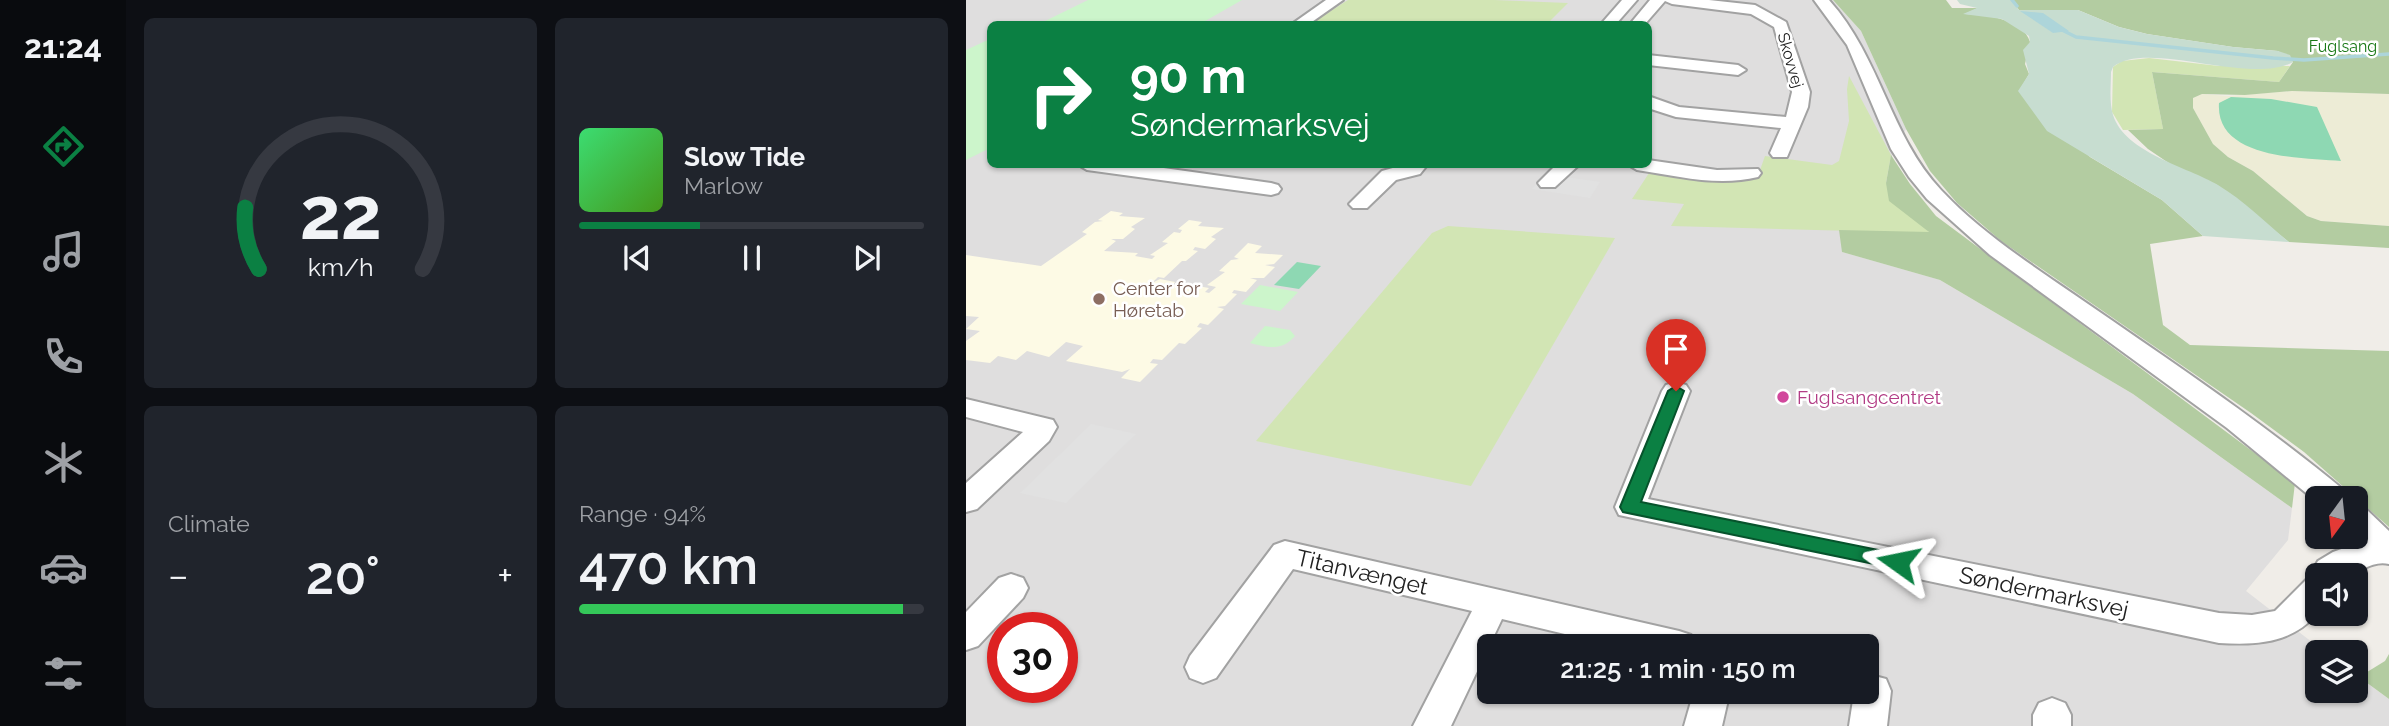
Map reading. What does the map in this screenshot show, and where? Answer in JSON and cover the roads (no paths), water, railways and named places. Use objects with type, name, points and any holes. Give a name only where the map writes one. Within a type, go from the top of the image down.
[{"type":"street","points":[[1303,21],[1336,0]]},
{"type":"street","points":[[1611,21],[1630,0]]},
{"type":"street","name":"Skovvej","points":[[1638,0],[1755,10],[1781,25],[1801,92],[1799,107],[1780,153]]},
{"type":"street","points":[[1640,21],[1662,0]]},
{"type":"street","points":[[1821,0],[1846,29],[1860,53],[1902,151],[1932,193],[1962,222],[2274,449],[2318,486]]},
{"type":"street","points":[[1652,60],[1738,70]]},
{"type":"street","points":[[1652,113],[1676,112],[1792,123]]},
{"type":"street","points":[[1652,166],[1717,176],[1751,173]]},
{"type":"street","points":[[1116,168],[1271,189]]},
{"type":"street","points":[[1360,204],[1389,175],[1415,168]]},
{"type":"street","points":[[1548,183],[1565,168]]},
{"type":"street","name":"Søndermarksvej","points":[[1676,391],[1630,507],[2219,628],[2253,631],[2286,624],[2305,607]]},
{"type":"street","points":[[966,408],[1043,427],[1039,434],[966,501]]},
{"type":"street","points":[[2368,529],[2388,550]]},
{"type":"street","points":[[2343,563],[2361,555],[2388,550]]},
{"type":"street","name":"Titanvænget","points":[[1203,667],[1285,554],[1627,634]]},
{"type":"street","points":[[966,635],[1011,588]]},
{"type":"street","points":[[1432,726],[1493,603]]},
{"type":"street","points":[[1703,726],[1709,704]]},
{"type":"water","points":[[2020,11],[2043,13],[2069,31],[2053,33]]},
{"type":"waterway","points":[[2012,0],[2017,6]]},
{"type":"waterway","points":[[2060,29],[2076,37],[2273,58],[2304,60],[2389,54]]},
{"type":"place","name":"Center for Høretab","points":[[1099,299]]},
{"type":"place","name":"Fuglsangcentret","points":[[1783,397]]},
{"type":"park label","name":"Fuglsang","points":[[2343,46]]}]
